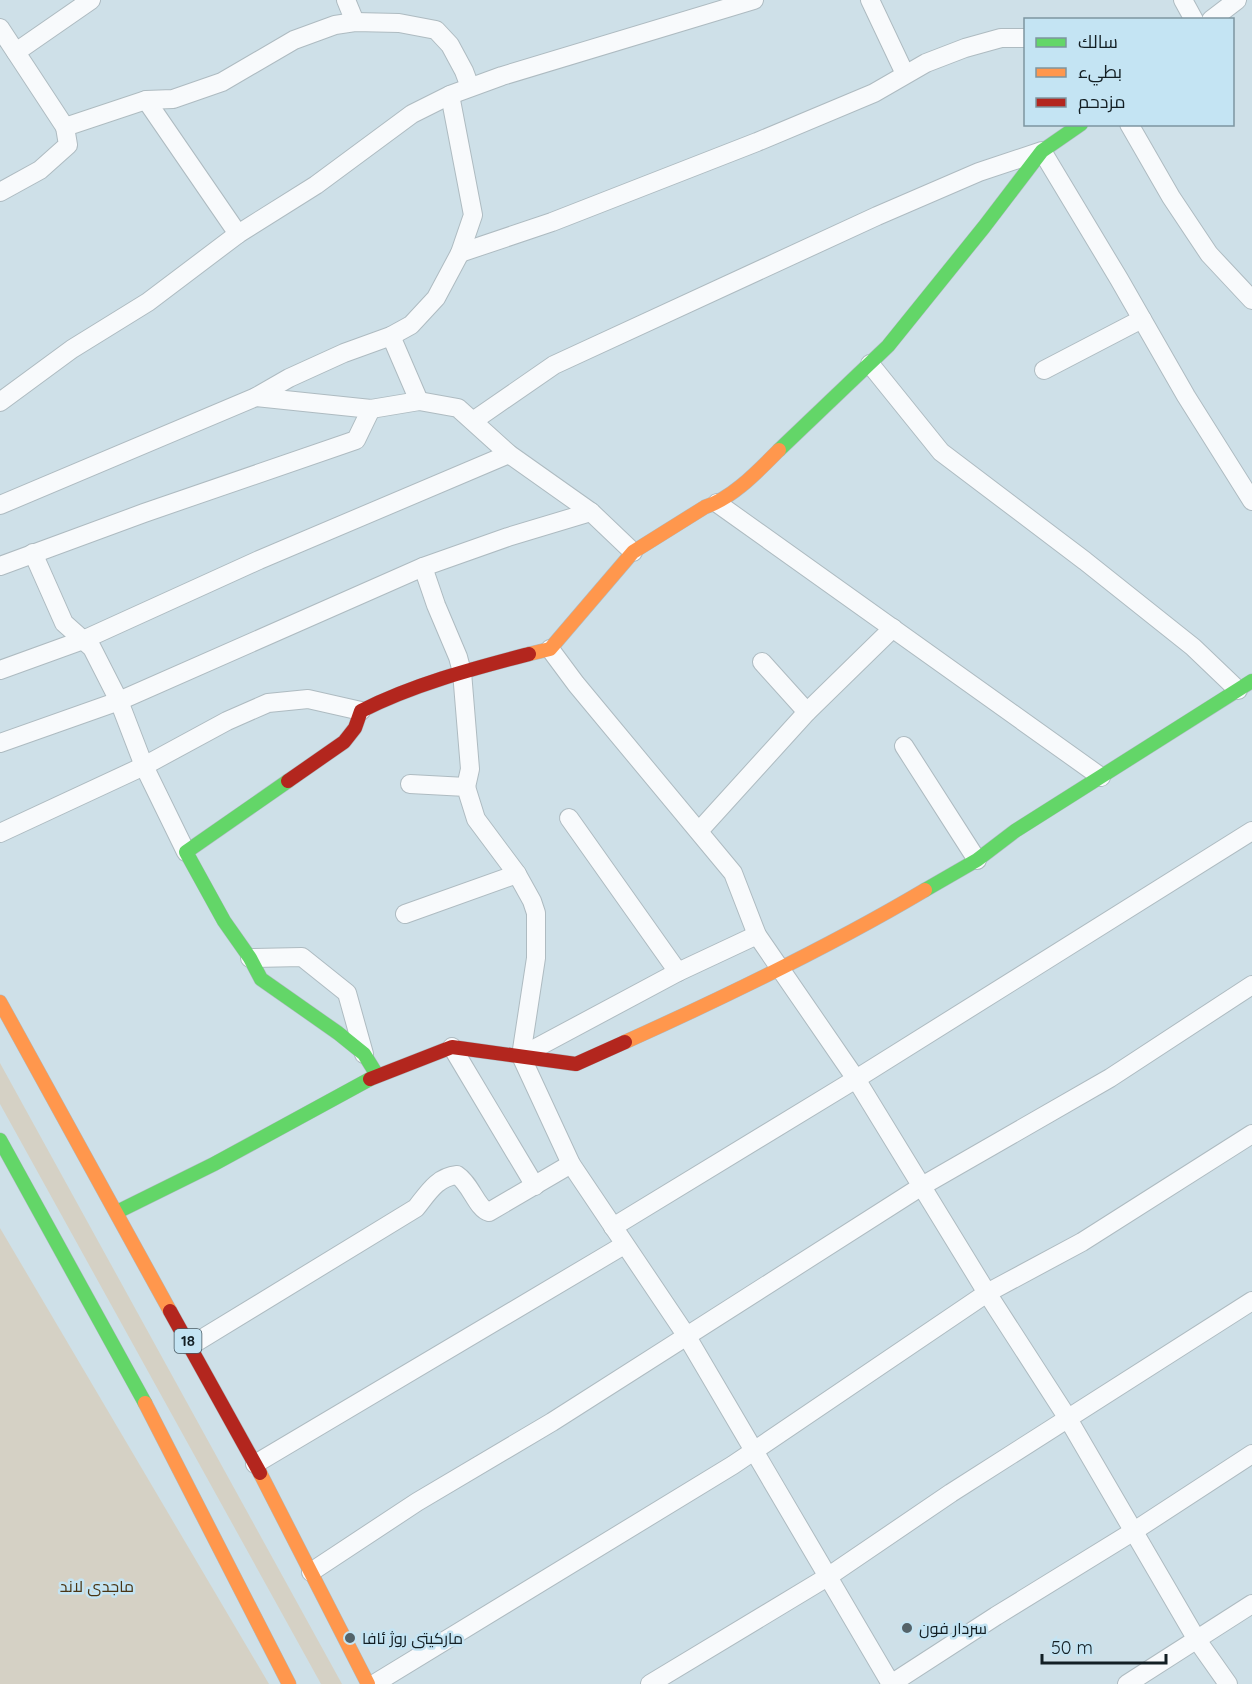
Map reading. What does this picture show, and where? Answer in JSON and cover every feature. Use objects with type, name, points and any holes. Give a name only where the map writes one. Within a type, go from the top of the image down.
[{"type":"main road","points":[[377,1075],[364,1054],[338,1033],[261,980],[250,958],[224,921],[186,852],[345,742],[356,728],[361,711],[381,701],[462,672],[550,649],[633,552],[705,507],[717,503],[754,474],[888,346],[1042,151],[1078,126]]},
{"type":"main road","points":[[117,1212],[214,1164],[377,1075],[452,1047],[576,1064],[714,1002],[885,914],[977,860],[1015,831],[1245,686]]},
{"type":"main road","name":"18","points":[[0,1002],[255,1464],[368,1684]]},
{"type":"main road","points":[[0,1140],[128,1370],[290,1684]]},
{"type":"street","points":[[15,52],[91,0]]},
{"type":"street","points":[[346,0],[356,22]]},
{"type":"street","points":[[0,402],[72,349],[148,302],[238,234],[315,185],[412,114],[470,87],[620,39],[754,0]]},
{"type":"street","points":[[870,0],[905,74]]},
{"type":"street","points":[[1183,0],[1193,18]]},
{"type":"street","points":[[1214,18],[1237,0]]},
{"type":"street","points":[[65,128],[146,100],[173,99],[222,82],[294,40],[335,25],[356,22],[399,23],[436,30],[450,45],[470,87]]},
{"type":"street","points":[[0,28],[65,128],[68,146],[40,170],[0,192]]},
{"type":"street","points":[[460,253],[552,222],[757,142],[874,93],[926,63],[965,48],[1001,38],[1024,38]]},
{"type":"street","points":[[0,505],[256,397],[289,378],[344,353],[391,336],[411,325],[436,298],[460,253],[473,215],[450,95]]},
{"type":"street","points":[[146,100],[238,234]]},
{"type":"street","points":[[1130,126],[1171,197],[1209,254],[1245,282],[1252,300]]},
{"type":"street","points":[[473,421],[564,360],[877,216],[979,172],[1042,151],[1186,396],[1252,501]]},
{"type":"street","points":[[1044,370],[1142,319]]},
{"type":"street","points":[[391,336],[419,402]]},
{"type":"street","points":[[870,363],[941,452],[1245,686]]},
{"type":"street","points":[[256,397],[371,409],[419,402],[458,408],[509,454],[591,512],[633,552]]},
{"type":"street","points":[[0,566],[144,513],[356,440],[371,409]]},
{"type":"street","points":[[0,670],[83,640],[269,556],[509,454]]},
{"type":"street","points":[[717,503],[1101,777]]},
{"type":"street","points":[[0,743],[120,701],[423,567],[508,537],[591,512]]},
{"type":"street","points":[[33,553],[64,623],[92,648],[120,701],[144,766],[186,852]]},
{"type":"street","points":[[423,567],[462,672],[470,769],[466,788],[477,819],[517,874],[536,913],[537,931],[532,998],[521,1056],[571,1164],[686,1335],[891,1684],[1252,1454]]},
{"type":"street","points":[[699,831],[807,712],[893,628]]},
{"type":"street","points":[[550,649],[576,684],[733,873],[758,935],[856,1079],[1066,1417],[1197,1640],[1228,1684]]},
{"type":"street","points":[[762,662],[807,712]]},
{"type":"street","points":[[0,833],[144,766],[227,721],[268,703],[308,699],[361,711]]},
{"type":"street","points":[[904,746],[977,860]]},
{"type":"street","points":[[410,784],[466,788]]},
{"type":"street","points":[[569,818],[678,972]]},
{"type":"street","points":[[613,1227],[856,1079],[1252,831]]},
{"type":"street","points":[[405,914],[517,874]]},
{"type":"street","points":[[521,1056],[678,972],[758,935]]},
{"type":"street","points":[[250,958],[302,957],[347,993],[364,1054]]},
{"type":"street","points":[[311,1572],[417,1502],[552,1422],[922,1186],[1110,1078],[1252,985]]},
{"type":"street","points":[[452,1047],[535,1186]]},
{"type":"street","points":[[374,1684],[713,1478],[987,1293],[1082,1242],[1252,1134]]},
{"type":"street","points":[[190,1346],[416,1208],[435,1185],[448,1176],[457,1175],[465,1180],[485,1211],[489,1212],[571,1164]]},
{"type":"street","points":[[255,1464],[624,1245]]},
{"type":"street","points":[[650,1684],[829,1576],[1066,1417],[1252,1301]]},
{"type":"street","points":[[1127,1684],[1252,1604]]},
{"type":"green space","points":[[0,1063],[342,1684],[321,1684],[0,1104]]},
{"type":"green space","name":"ماجدی لاند","points":[[0,1228],[269,1684],[0,1684]]},
{"type":"traffic: fast","points":[[779,450],[888,346],[1042,151],[1078,126]]},
{"type":"traffic: fast","points":[[925,890],[977,860],[1015,831],[1252,681]]},
{"type":"traffic: fast","points":[[288,781],[186,852],[224,921],[250,958],[261,979],[364,1054],[377,1075]]},
{"type":"traffic: fast","points":[[117,1212],[214,1164],[370,1079]]},
{"type":"traffic: fast","points":[[0,1140],[145,1403]]},
{"type":"traffic: slow","points":[[529,654],[550,649],[633,552],[735,491],[779,450]]},
{"type":"traffic: slow","points":[[625,1042],[777,970],[925,890]]},
{"type":"traffic: slow","points":[[0,1002],[170,1311]]},
{"type":"traffic: slow","points":[[145,1403],[289,1684]]},
{"type":"traffic: slow","points":[[260,1473],[368,1684]]},
{"type":"traffic: jam","points":[[288,781],[344,742],[355,728],[361,711],[422,685],[529,654]]},
{"type":"traffic: jam","points":[[370,1079],[452,1047],[576,1064],[625,1042]]},
{"type":"traffic: jam","points":[[170,1311],[260,1473]]},
{"type":"place","name":"سردار فون","points":[[907,1628]]},
{"type":"place","name":"ماركيتى روژ ئافا","points":[[350,1638]]}]
